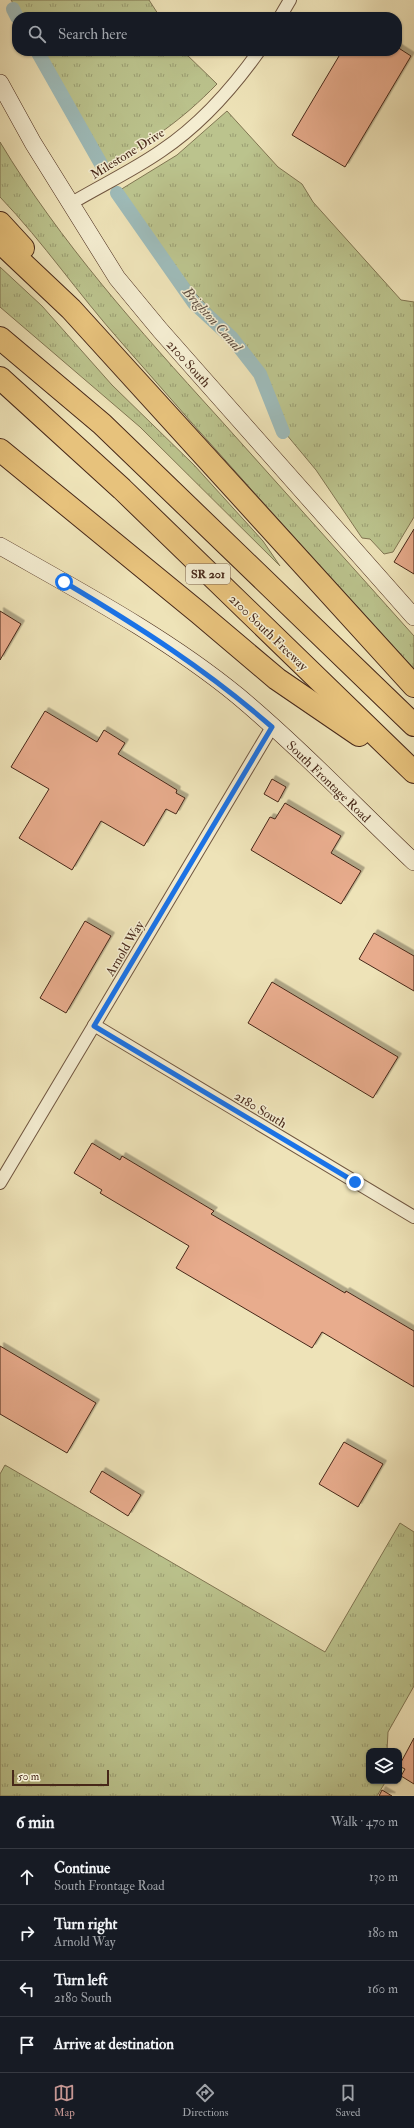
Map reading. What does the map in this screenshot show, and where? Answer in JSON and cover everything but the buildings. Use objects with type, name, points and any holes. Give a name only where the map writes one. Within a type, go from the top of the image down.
[{"type":"highway","points":[[0,223],[34,260],[71,309]]},
{"type":"highway","points":[[0,242],[71,309],[414,686]]},
{"type":"highway","name":"SR 201","points":[[0,338],[102,424],[414,725]]},
{"type":"highway","name":"2100 South Freeway","points":[[0,378],[122,489],[414,772]]},
{"type":"highway","points":[[0,450],[199,612],[276,679],[349,727],[414,776]]},
{"type":"main road","name":"2100 South","points":[[0,83],[70,204],[117,278],[160,330],[414,617]]},
{"type":"main road","points":[[0,93],[33,142]]},
{"type":"main road","name":"South Frontage Road","points":[[0,546],[87,596],[173,649],[237,696],[272,727],[414,862]]},
{"type":"street","points":[[283,12],[290,0]]},
{"type":"street","name":"Milestone Drive","points":[[70,204],[160,151],[182,134],[222,98],[255,56]]},
{"type":"street","name":"Arnold Way","points":[[0,1183],[272,727]]},
{"type":"street","name":"2180 South","points":[[94,1026],[414,1217]]},
{"type":"green space","points":[[11,0],[149,0],[157,12],[19,12]]},
{"type":"green space","points":[[45,56],[188,56],[217,84],[191,109],[166,129],[108,166]]},
{"type":"green space","points":[[227,111],[278,167],[302,184],[313,202],[401,300],[414,302],[414,517],[393,552],[384,554],[370,539],[362,538],[316,470],[286,434],[267,377],[250,351],[195,293],[126,201],[120,190],[177,155]]},
{"type":"green space","points":[[0,142],[48,215],[74,250],[130,318],[414,636],[414,669],[157,383],[106,324],[32,232],[0,197]]},
{"type":"green space","points":[[0,267],[42,306],[112,385],[194,465],[263,541],[280,566],[140,427],[0,307]]},
{"type":"green space","points":[[5,1465],[325,1652],[400,1523],[414,1532],[414,1686],[388,1732],[387,1748],[366,1748],[366,1784],[384,1784],[377,1796],[0,1796],[0,1474]]},
{"type":"waterway","name":"Brighton Canal","points":[[40,56],[101,164]]},
{"type":"waterway","name":"Brighton Canal","points":[[117,193],[194,303],[232,338],[260,374],[283,432]]},
{"type":"route","points":[[64,582],[173,649],[202,669],[237,696],[272,727],[94,1026],[355,1182]]}]
